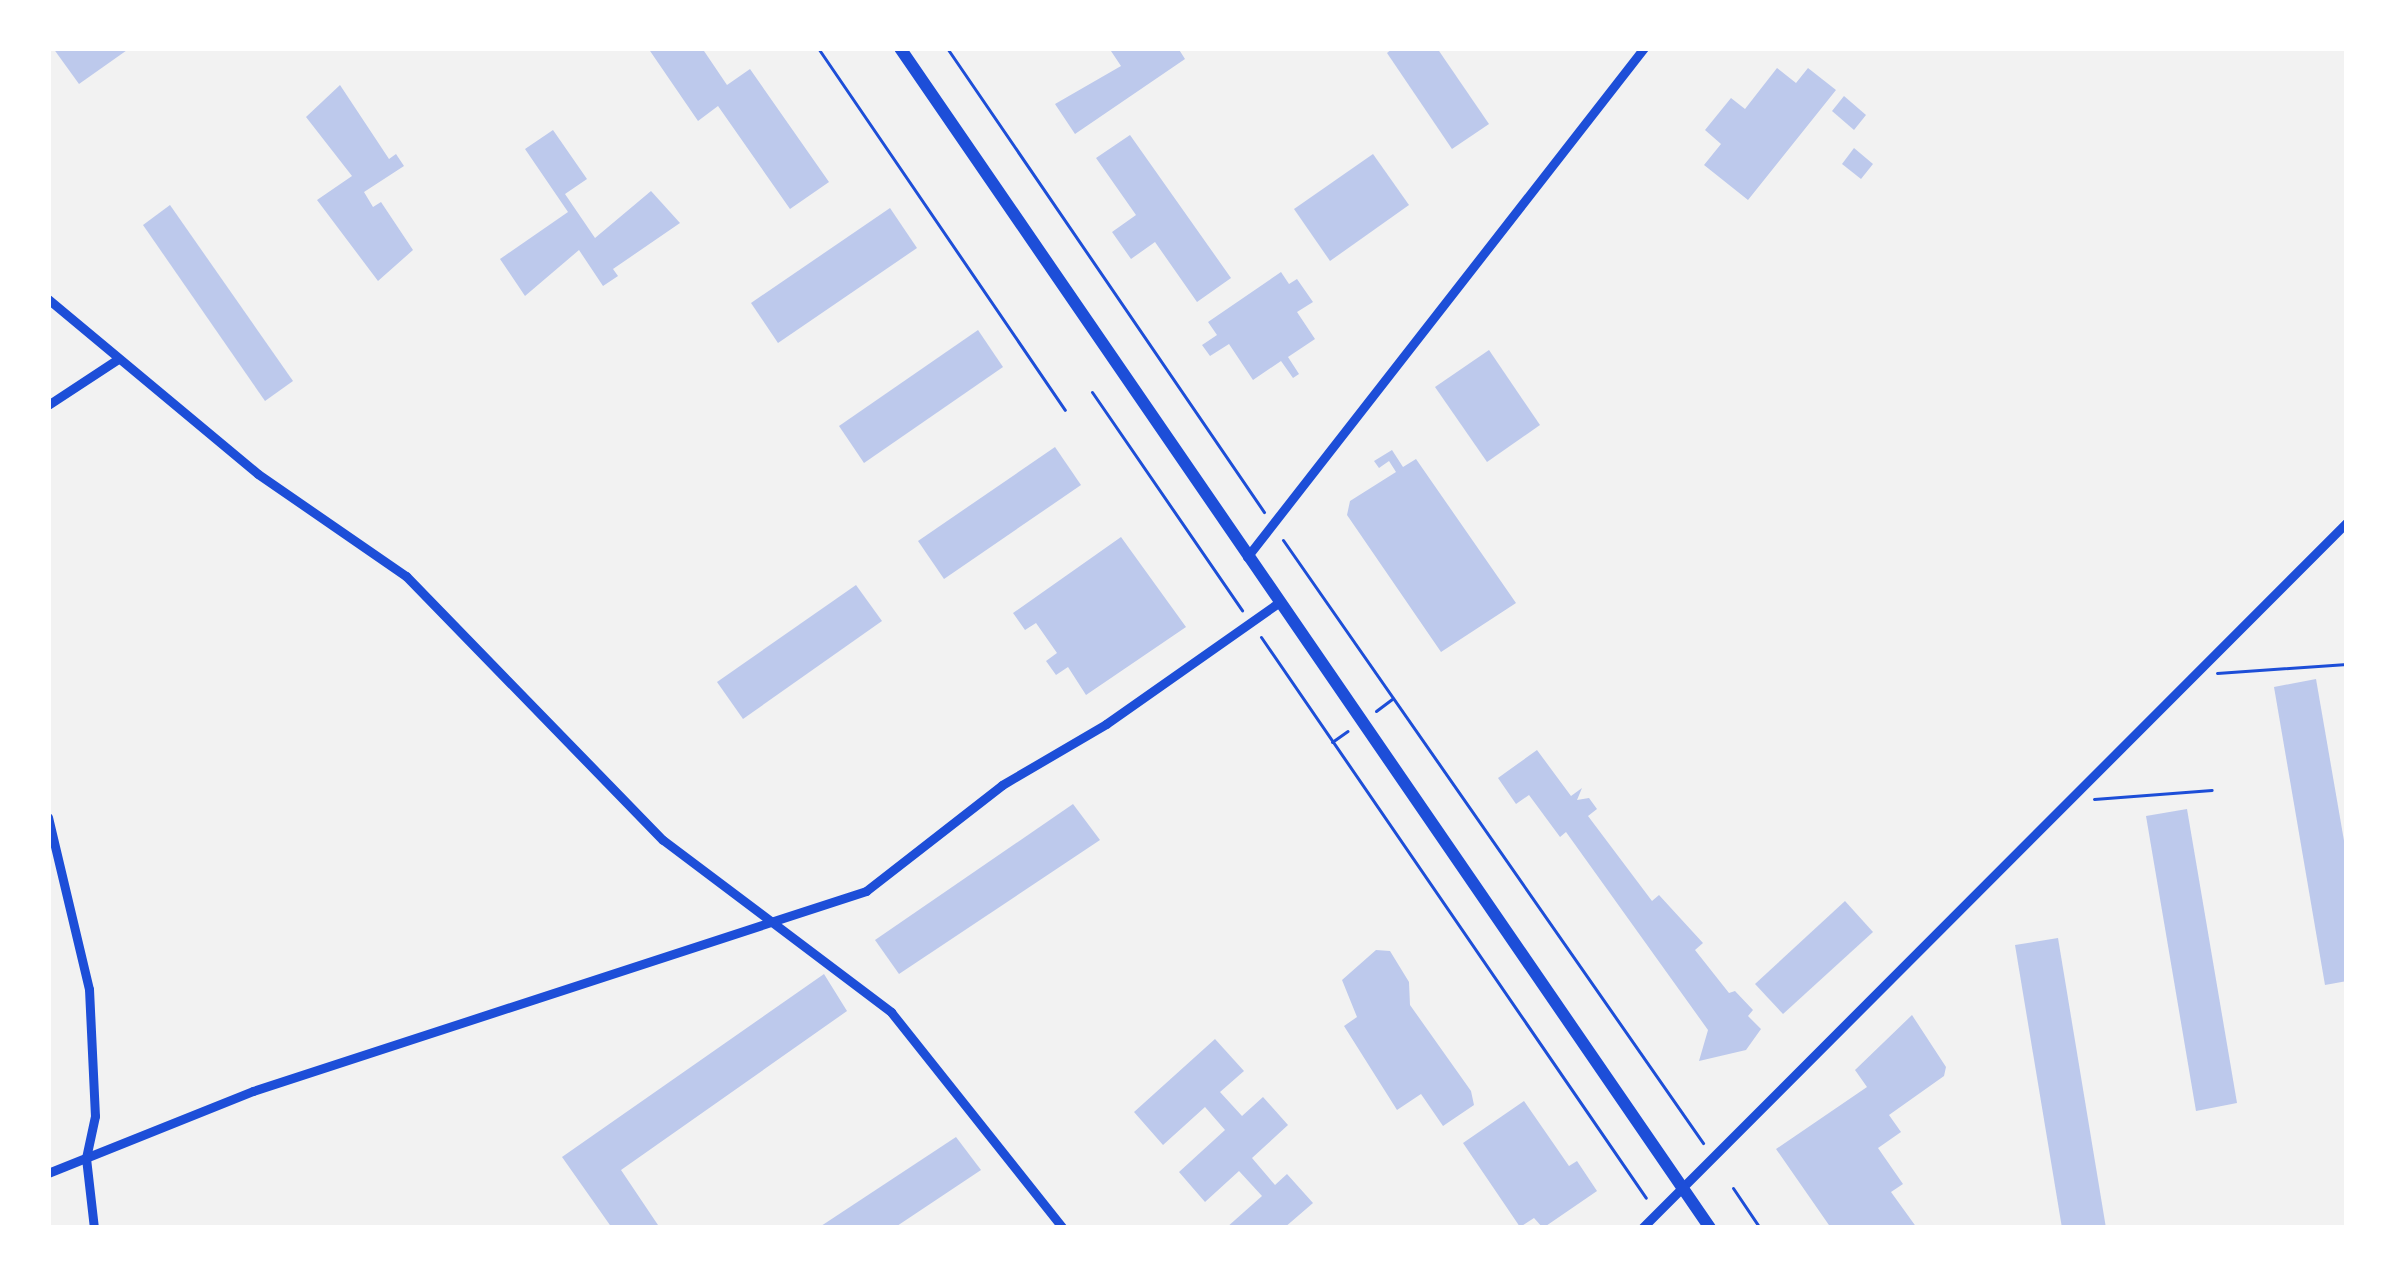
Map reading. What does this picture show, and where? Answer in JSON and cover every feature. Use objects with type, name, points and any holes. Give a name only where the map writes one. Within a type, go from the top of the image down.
[{"type":"main road","points":[[900,48],[1710,1228]]},
{"type":"street","points":[[1247,556],[1644,48]]},
{"type":"street","points":[[48,299],[258,474],[406,576],[662,840],[891,1012],[1064,1228]]},
{"type":"street","points":[[48,405],[118,359]]},
{"type":"street","points":[[1642,1228],[2347,522]]},
{"type":"street","points":[[48,1173],[253,1091],[866,891],[1002,784],[1106,724],[1278,603]]},
{"type":"street","points":[[48,817],[89,989],[95,1116],[86,1158],[94,1228]]},
{"type":"path","points":[[818,48],[1065,410]]},
{"type":"path","points":[[947,48],[1708,1149]]},
{"type":"path","points":[[1092,392],[1651,1204]]},
{"type":"path","points":[[2194,674],[2347,664]]},
{"type":"path","points":[[2089,799],[2212,790]]},
{"type":"path","points":[[1733,1188],[1760,1228]]},
{"type":"building","points":[[53,48],[130,48],[79,84]]},
{"type":"building","points":[[648,48],[702,48],[727,85],[750,69],[829,182],[790,209],[718,106],[698,121]]},
{"type":"building","points":[[1109,48],[1178,48],[1185,59],[1075,134],[1055,104],[1121,66]]},
{"type":"building","points":[[1393,48],[1437,48],[1489,124],[1452,149],[1387,53]]},
{"type":"building","points":[[1777,68],[1796,83],[1808,68],[1836,90],[1748,200],[1704,165],[1721,144],[1705,130],[1731,98],[1745,109]]},
{"type":"building","points":[[340,85],[389,159],[396,154],[404,166],[364,192],[373,207],[381,202],[413,250],[378,281],[317,200],[352,176],[306,117]]},
{"type":"building","points":[[1844,96],[1866,115],[1854,130],[1832,111]]},
{"type":"building","points":[[553,130],[587,179],[565,194],[595,238],[651,191],[680,223],[613,269],[618,276],[603,286],[579,250],[525,296],[500,259],[568,212],[525,149]]},
{"type":"building","points":[[1130,135],[1231,278],[1197,302],[1155,242],[1131,259],[1112,232],[1136,215],[1096,158]]},
{"type":"building","points":[[1854,148],[1873,164],[1861,179],[1842,164]]},
{"type":"building","points":[[1373,154],[1409,205],[1330,261],[1294,209]]},
{"type":"building","points":[[170,205],[293,381],[265,401],[143,225]]},
{"type":"building","points":[[890,208],[917,248],[778,343],[751,303]]},
{"type":"building","points":[[1281,272],[1289,284],[1297,279],[1313,302],[1297,312],[1315,339],[1288,357],[1299,374],[1293,378],[1281,361],[1253,380],[1229,344],[1210,356],[1202,345],[1217,335],[1208,322]]},
{"type":"building","points":[[978,330],[1003,367],[864,463],[839,426]]},
{"type":"building","points":[[1489,350],[1540,425],[1487,462],[1435,387]]},
{"type":"building","points":[[1055,447],[1081,485],[944,579],[918,541]]},
{"type":"building","points":[[1392,450],[1403,467],[1416,459],[1516,603],[1441,652],[1347,515],[1350,501],[1396,472],[1389,461],[1379,468],[1374,461]]},
{"type":"building","points":[[1121,537],[1186,627],[1086,695],[1068,667],[1056,675],[1046,661],[1057,653],[1036,623],[1025,630],[1013,613]]},
{"type":"building","points":[[856,585],[882,621],[743,719],[717,682]]},
{"type":"building","points":[[2316,679],[2347,858],[2347,981],[2325,985],[2274,687]]},
{"type":"building","points":[[1537,750],[1571,796],[1582,788],[1577,800],[1589,798],[1597,809],[1588,816],[1652,901],[1659,895],[1703,943],[1695,950],[1729,993],[1735,991],[1753,1010],[1748,1016],[1761,1029],[1746,1050],[1699,1061],[1708,1030],[1566,832],[1560,837],[1529,795],[1516,804],[1498,778]]},
{"type":"building","points":[[1073,804],[1100,840],[899,974],[875,940]]},
{"type":"building","points":[[2187,809],[2237,1103],[2196,1111],[2146,816]]},
{"type":"building","points":[[1845,901],[1873,932],[1783,1014],[1755,984]]},
{"type":"building","points":[[2058,938],[2106,1228],[2062,1228],[2015,945]]},
{"type":"building","points":[[1376,950],[1390,951],[1409,982],[1410,1005],[1471,1091],[1474,1105],[1443,1126],[1421,1094],[1397,1110],[1344,1026],[1357,1017],[1342,980]]},
{"type":"building","points":[[824,974],[847,1011],[621,1170],[660,1228],[612,1228],[562,1157]]},
{"type":"building","points":[[1912,1015],[1946,1067],[1944,1076],[1889,1115],[1901,1132],[1878,1148],[1903,1184],[1891,1192],[1917,1228],[1831,1228],[1776,1149],[1867,1087],[1855,1070]]},
{"type":"building","points":[[1215,1039],[1244,1071],[1220,1092],[1242,1116],[1263,1097],[1288,1125],[1252,1158],[1275,1185],[1287,1174],[1313,1203],[1284,1228],[1226,1228],[1262,1196],[1239,1171],[1205,1202],[1179,1172],[1225,1130],[1205,1107],[1163,1145],[1134,1112]]},
{"type":"building","points":[[1524,1101],[1569,1166],[1577,1161],[1597,1191],[1543,1228],[1534,1218],[1520,1227],[1463,1143]]},
{"type":"building","points":[[956,1137],[981,1170],[894,1228],[818,1228]]}]
